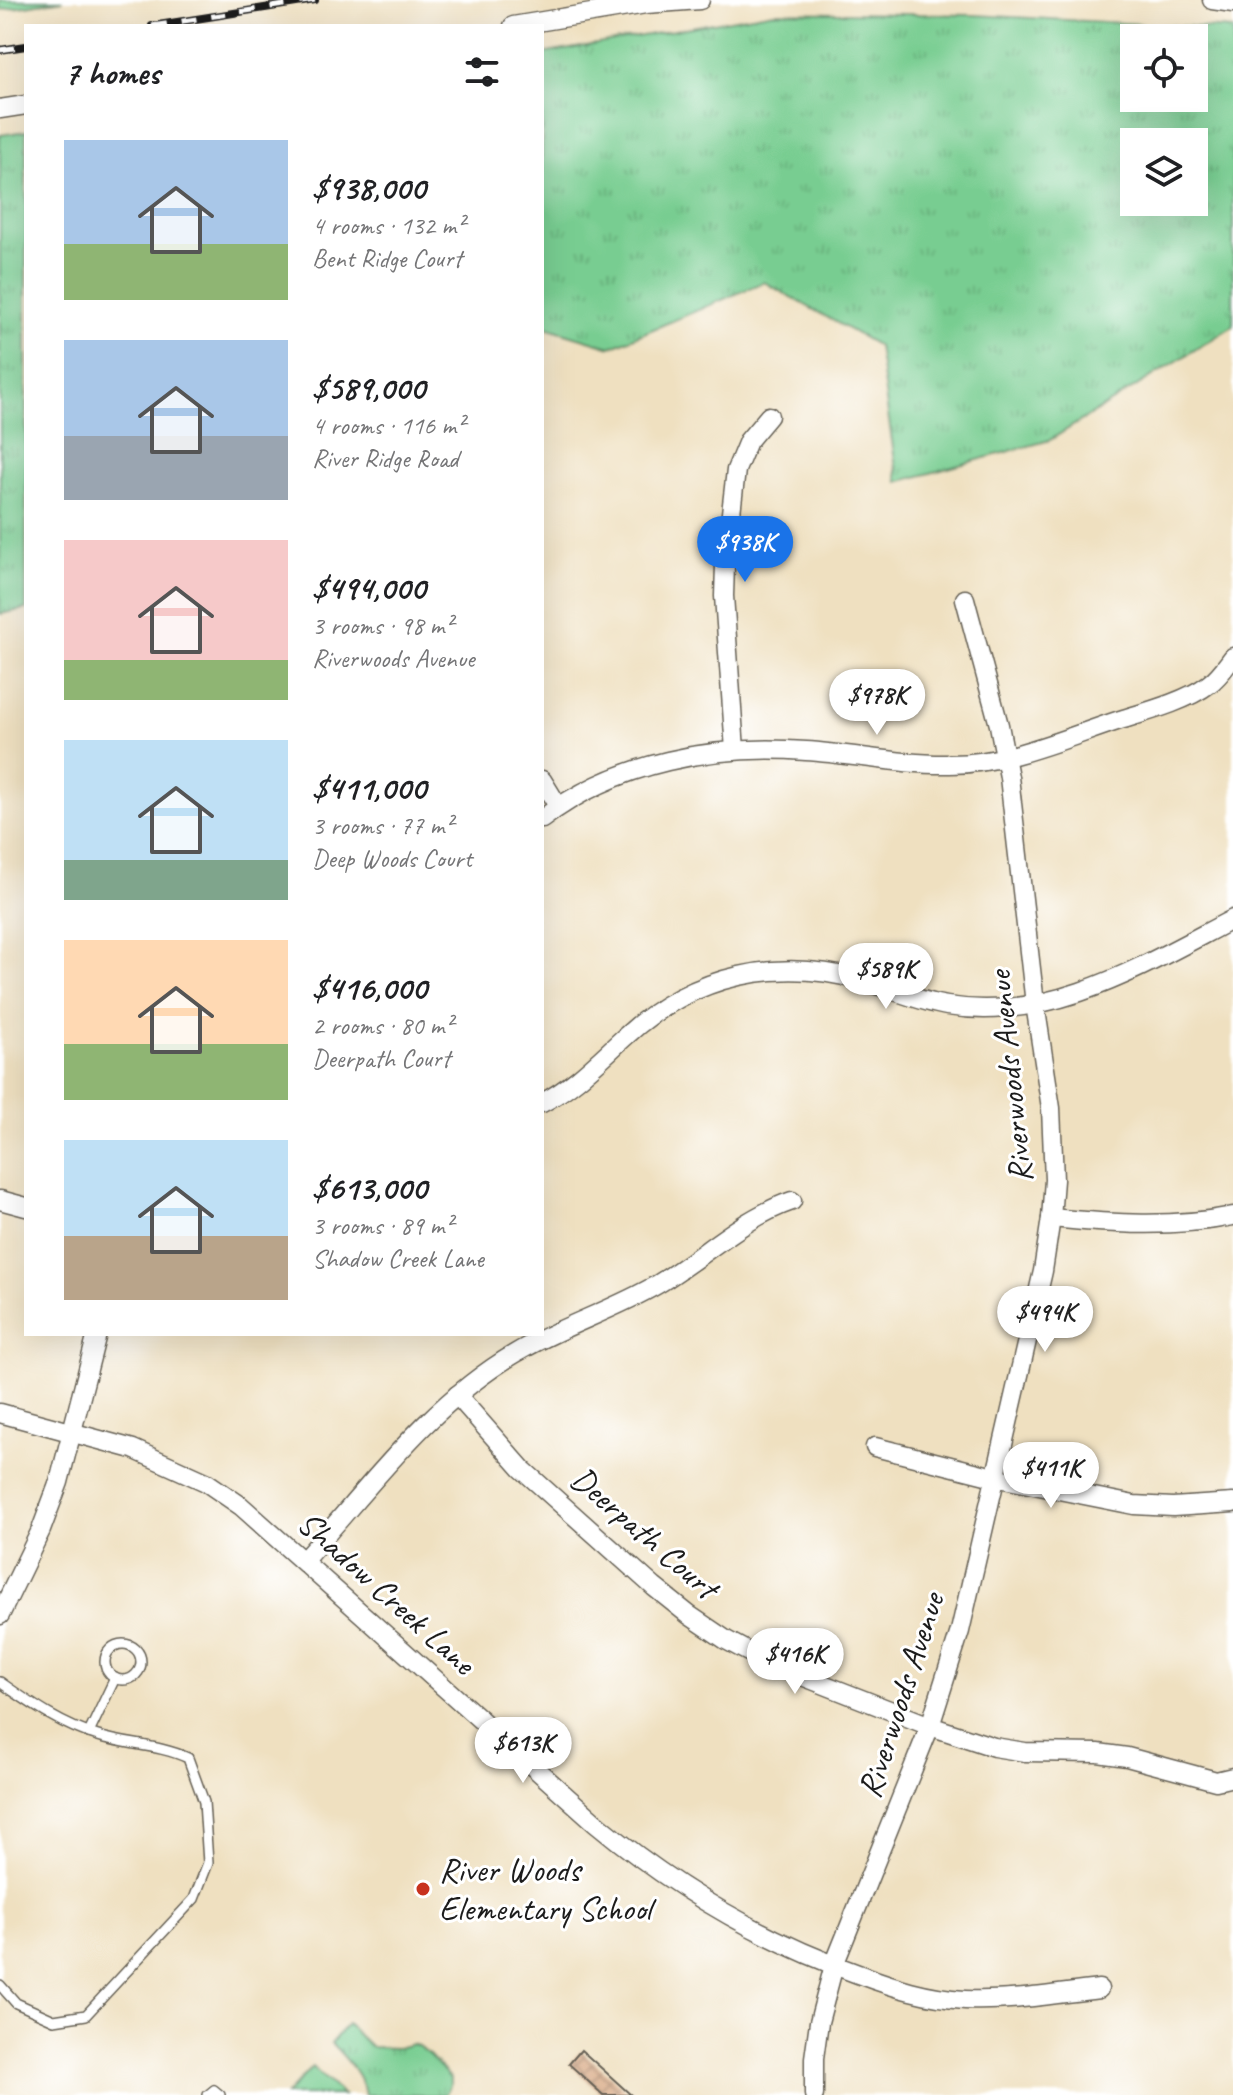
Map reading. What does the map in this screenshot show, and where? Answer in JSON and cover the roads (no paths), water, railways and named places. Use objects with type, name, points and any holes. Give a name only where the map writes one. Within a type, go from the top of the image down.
[{"type":"street","points":[[525,24],[646,4],[700,0]]},
{"type":"street","points":[[1212,0],[1233,3]]},
{"type":"street","points":[[0,109],[24,105]]},
{"type":"street","points":[[735,750],[724,596],[725,565],[736,470],[748,441],[769,416]]},
{"type":"street","name":"Riverwoods Avenue","points":[[814,2095],[814,2058],[819,2022],[834,1965],[930,1726],[960,1631],[1043,1271],[1051,1218],[1054,1139],[1005,757],[965,599]]},
{"type":"street","points":[[544,817],[558,806],[596,787],[647,767],[684,757],[735,750],[808,751],[951,764],[1005,757],[1190,695],[1209,685],[1233,657]]},
{"type":"street","points":[[544,783],[558,806]]},
{"type":"street","points":[[544,1102],[594,1068],[652,1015],[679,998],[740,976],[770,971],[816,972],[862,980],[920,1001],[950,1007],[979,1009],[1035,1004],[1070,997],[1097,987],[1233,919]]},
{"type":"street","points":[[0,1200],[24,1206]]},
{"type":"street","points":[[304,1560],[418,1432],[457,1395],[514,1353],[635,1298],[766,1210],[792,1201]]},
{"type":"street","points":[[1051,1218],[1141,1226],[1233,1216]]},
{"type":"street","points":[[0,1615],[41,1530],[73,1433],[97,1336]]},
{"type":"street","name":"Deerpath Court","points":[[457,1395],[522,1469],[689,1615],[726,1640],[769,1663],[930,1726],[994,1747],[1025,1752],[1098,1753],[1127,1757],[1216,1781],[1233,1777]]},
{"type":"street","name":"Shadow Creek Lane","points":[[0,1413],[133,1449],[206,1482],[241,1506],[634,1854],[676,1885],[722,1912],[834,1965],[903,1990],[965,2000],[1099,1989]]},
{"type":"street","points":[[875,1447],[994,1477],[1134,1505],[1173,1507],[1233,1503]]},
{"type":"lane","points":[[131,1645],[141,1659],[139,1671],[130,1679],[115,1678],[105,1667],[106,1655],[114,1646],[131,1645]]},
{"type":"lane","points":[[89,1733],[115,1678]]},
{"type":"lane","points":[[0,1682],[42,1711],[89,1733],[132,1745],[167,1748],[188,1758],[204,1802],[208,1863],[194,1899],[86,2015],[54,2020],[16,2003],[0,1985]]},
{"type":"lane","points":[[208,2095],[214,2090],[220,2095]]},
{"type":"railway","points":[[165,24],[315,0]]},
{"type":"railway","points":[[0,50],[24,46]]},
{"type":"place","name":"River Woods Elementary School","points":[[423,1889]]}]
